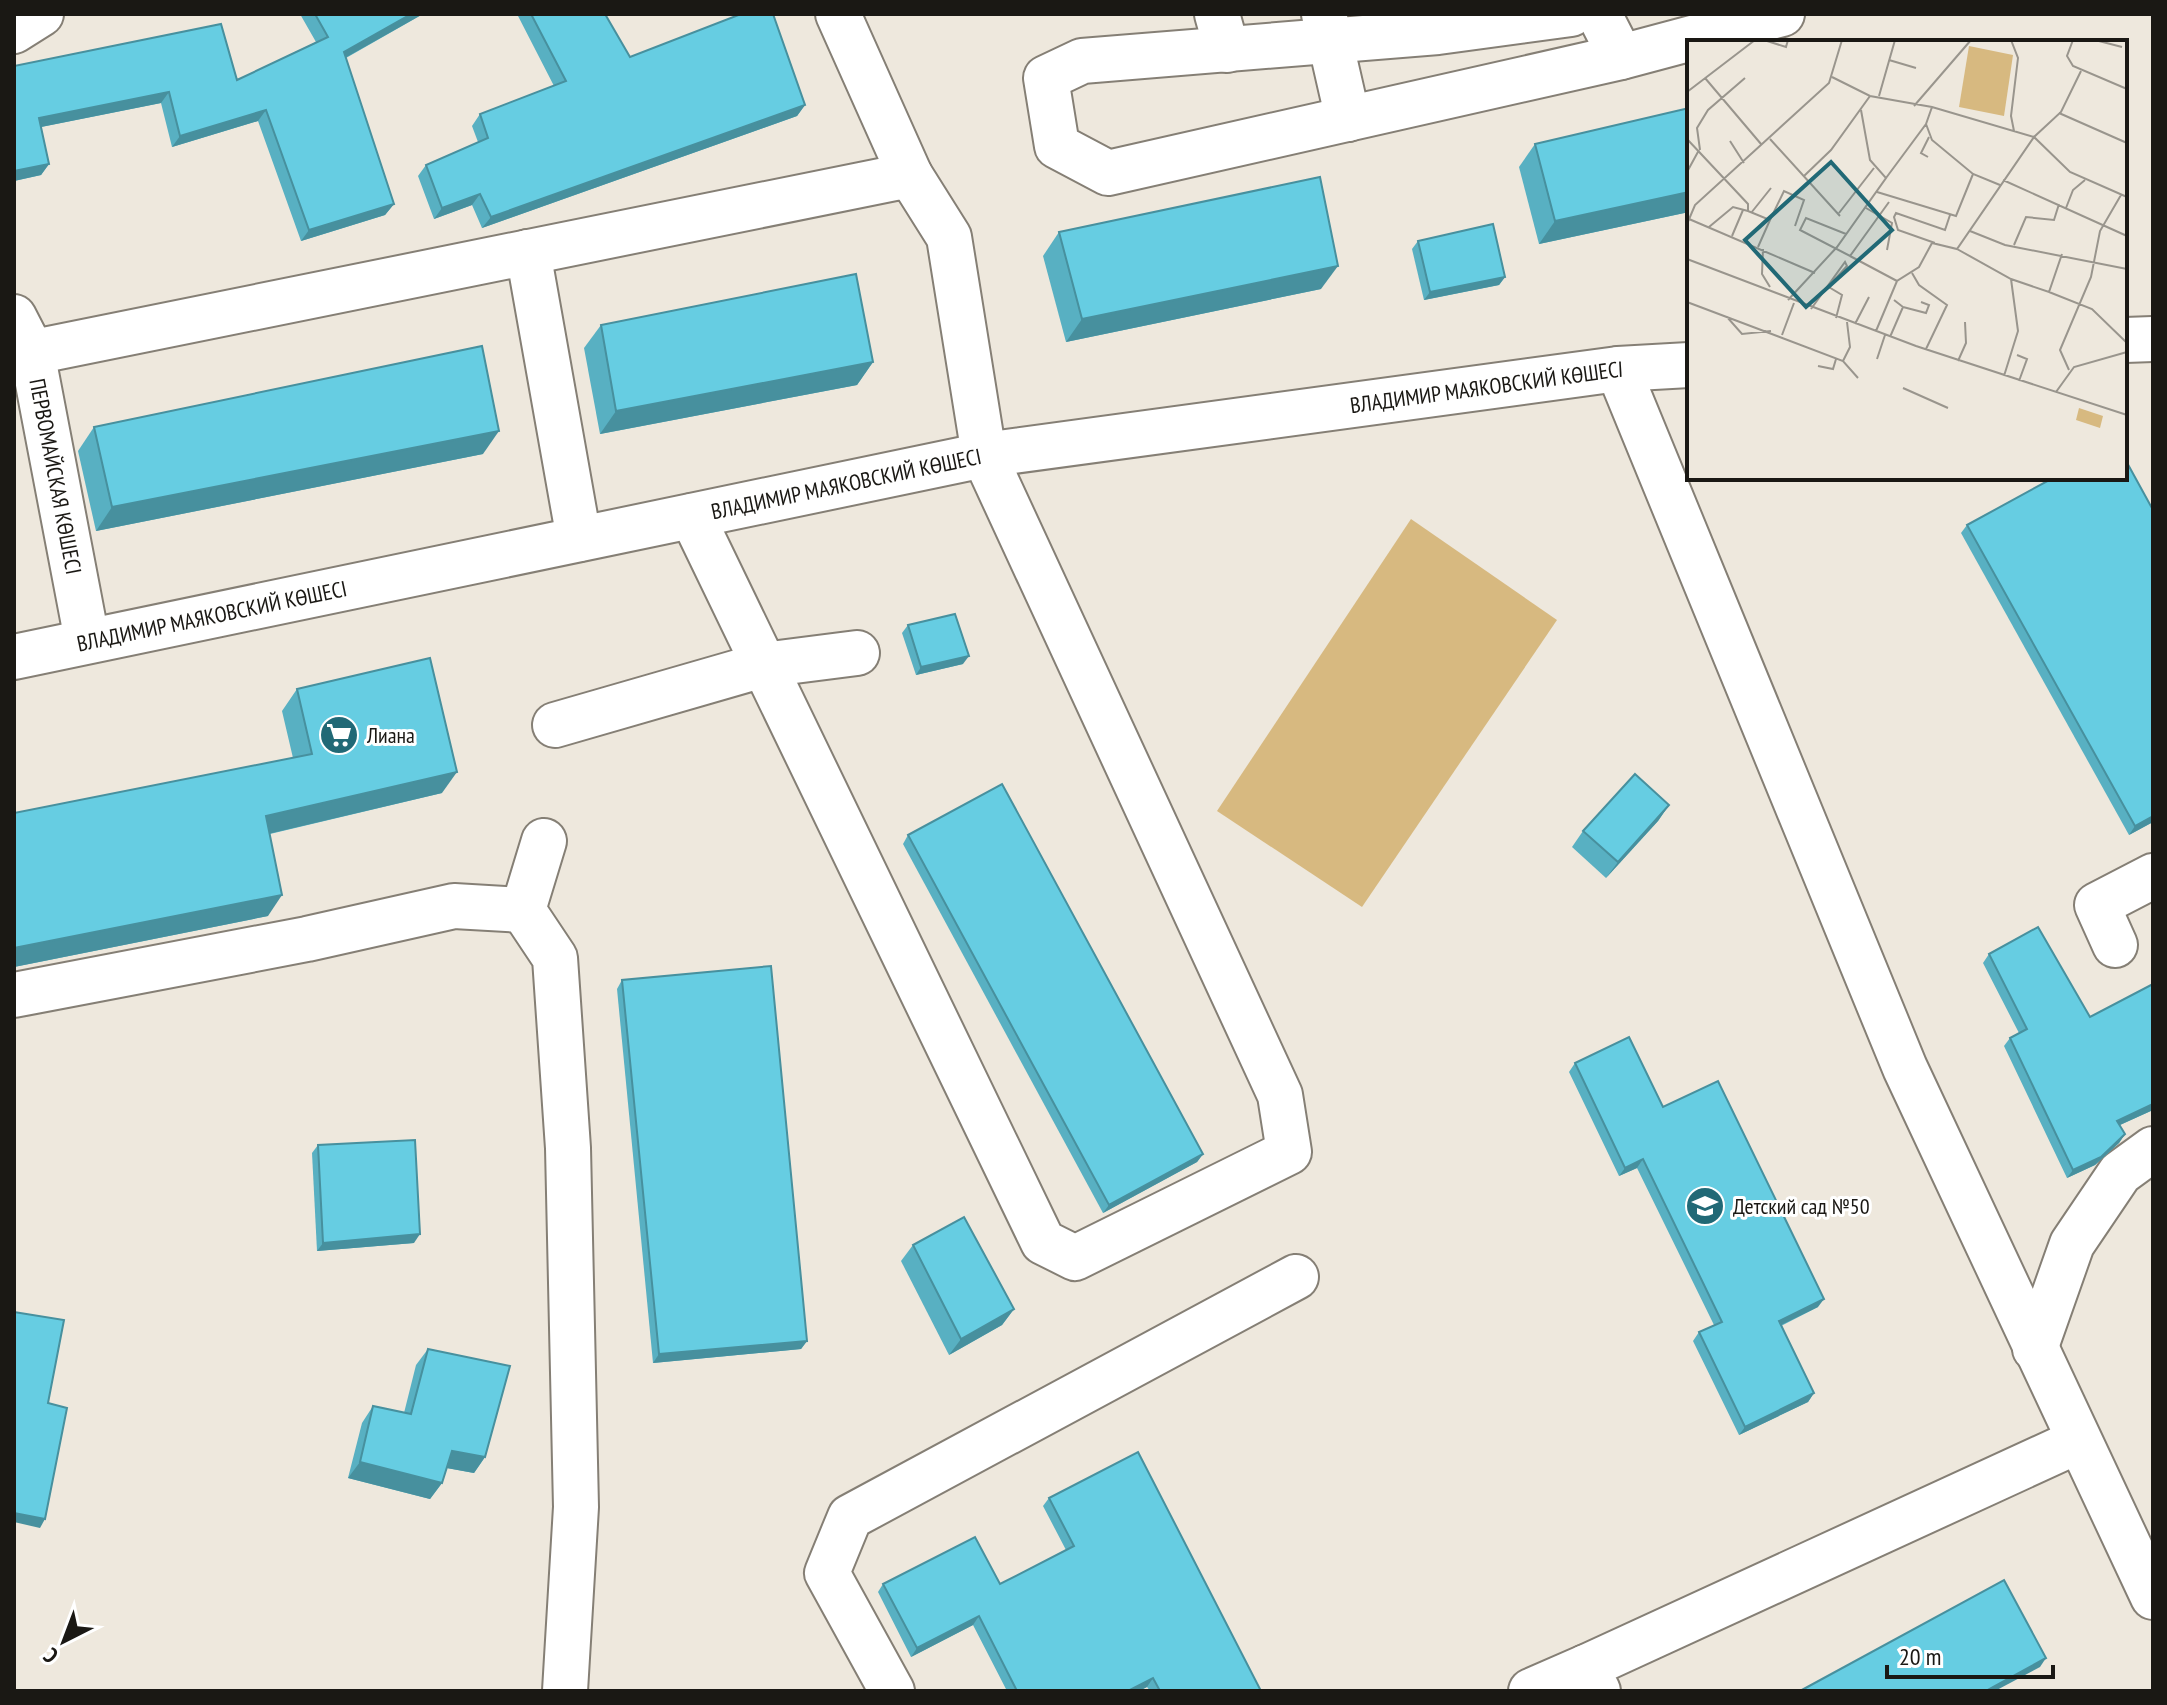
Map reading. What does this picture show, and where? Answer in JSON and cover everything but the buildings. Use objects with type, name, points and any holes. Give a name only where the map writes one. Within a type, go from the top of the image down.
[{"type":"street","points":[[14,31],[41,14]]},
{"type":"street","points":[[692,516],[1043,1242],[1075,1258],[1289,1152],[1280,1095],[984,455],[949,237],[910,175],[838,14]]},
{"type":"street","points":[[1571,14],[1222,32],[1082,61],[1046,78],[1057,146],[1108,173],[1621,57],[1782,14]]},
{"type":"street","points":[[1599,14],[1621,57]]},
{"type":"street","points":[[1327,26],[1348,119]]},
{"type":"street","points":[[20,342],[528,252],[910,175]]},
{"type":"street","points":[[528,252],[579,539]]},
{"type":"street","points":[[2127,340],[2153,339]]},
{"type":"street","name":"ПЕРВОМАЙСКАЯ КӨШЕСІ","points":[[20,342],[87,640]]},
{"type":"street","name":"ВЛАДИМИР МАЯКОВСКИЙ КӨШЕСІ","points":[[14,657],[984,455],[1618,369],[1687,365]]},
{"type":"street","points":[[1618,369],[1905,1068],[2153,1597]]},
{"type":"street","points":[[555,725],[763,665],[857,653]]},
{"type":"street","points":[[523,910],[544,841]]},
{"type":"street","points":[[2115,945],[2097,905],[2153,876]]},
{"type":"street","points":[[14,995],[307,939],[454,906],[523,910]]},
{"type":"street","points":[[523,910],[555,958],[568,1148],[576,1507],[565,1691]]},
{"type":"street","points":[[2035,1349],[2072,1244],[2120,1173],[2153,1149]]},
{"type":"street","points":[[892,1691],[827,1573],[850,1517],[1296,1277]]},
{"type":"street","points":[[1531,1691],[1592,1679],[2078,1441]]},
{"type":"shaded area","points":[[1411,519],[1557,620],[1362,907],[1217,811]]},
{"type":"place","name":"Лиана","points":[[339,735]]},
{"type":"place","name":"Детский сад №50","points":[[1705,1206]]}]
